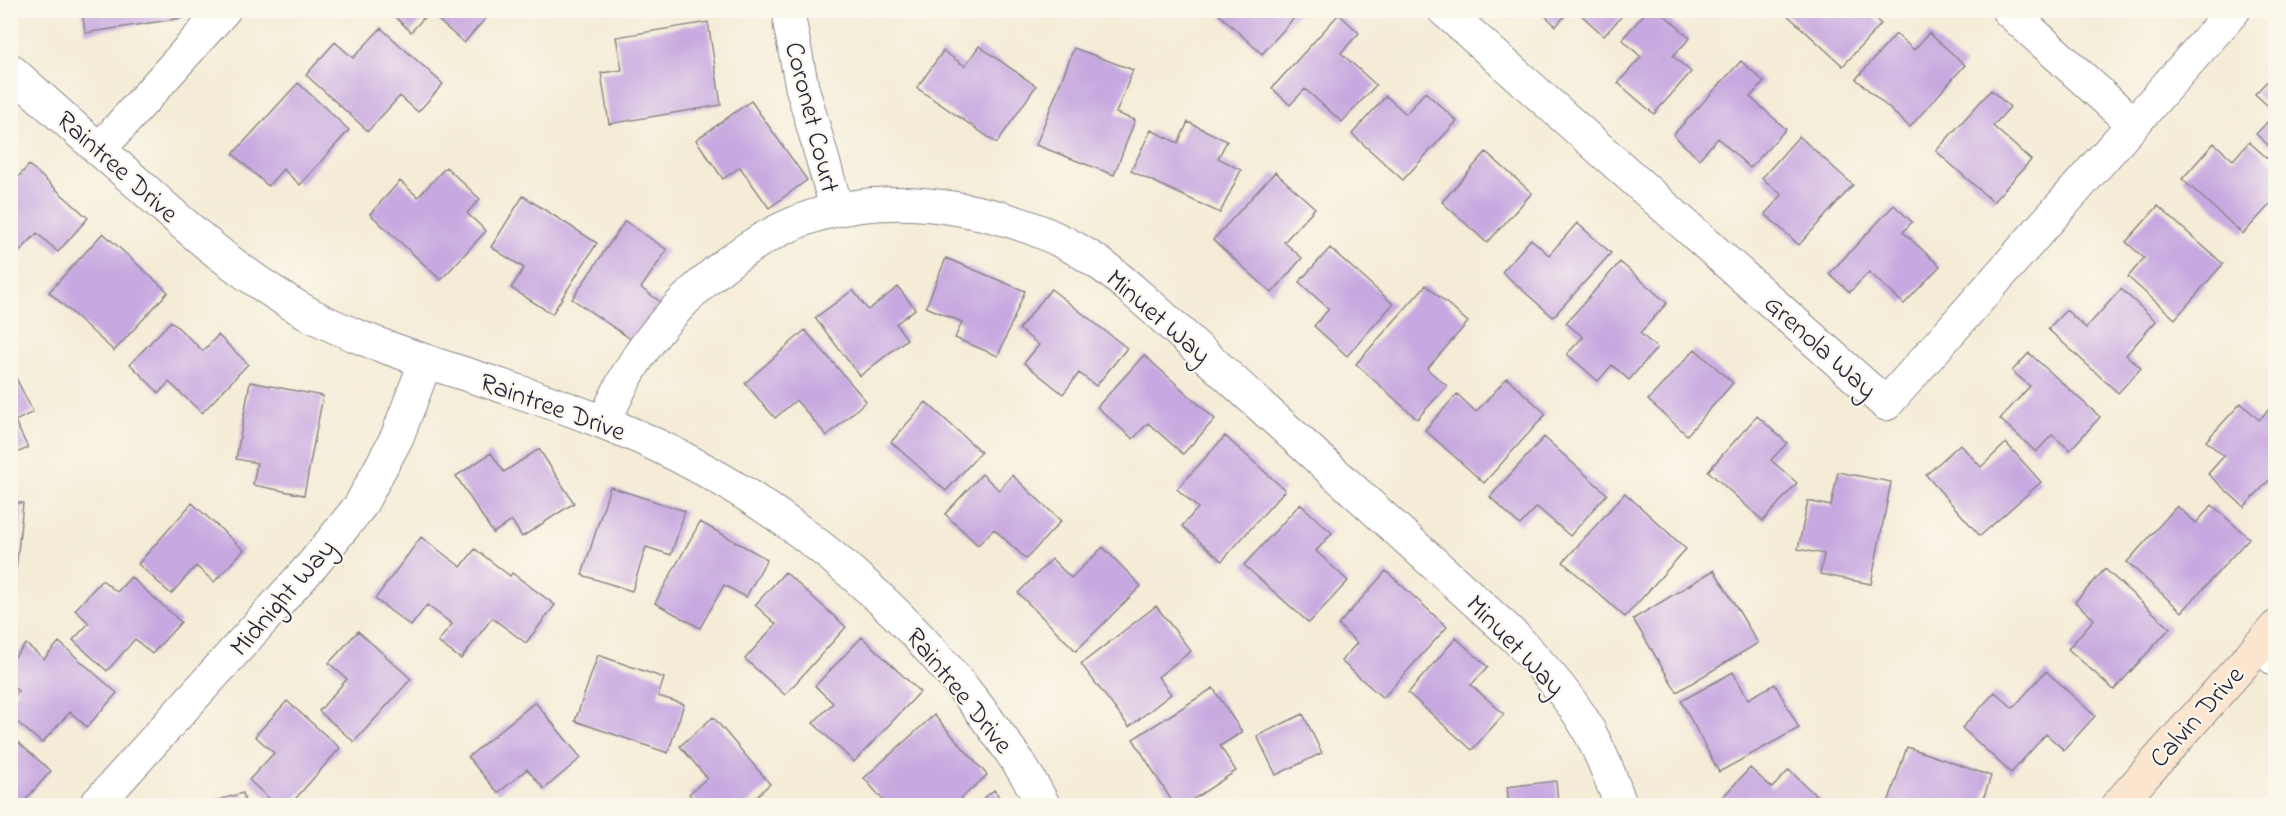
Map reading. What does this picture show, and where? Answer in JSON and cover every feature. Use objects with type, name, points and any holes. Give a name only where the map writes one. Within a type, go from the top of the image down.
[{"type":"street","points":[[99,150],[224,10]]},
{"type":"street","name":"Grenola Way","points":[[1444,10],[1886,404],[2234,10]]},
{"type":"street","points":[[2008,10],[2133,124]]},
{"type":"street","name":"Coronet Court","points":[[790,24],[802,87],[837,210]]},
{"type":"street","name":"Raintree Drive","points":[[10,70],[213,251],[263,287],[316,317],[373,343],[604,422],[711,472],[789,523],[838,561],[904,621],[946,667],[1004,740],[1044,806]]},
{"type":"street","name":"Minuet Way","points":[[604,422],[626,376],[675,310],[715,273],[759,242],[802,221],[837,210],[882,204],[932,204],[1008,219],[1055,238],[1098,262],[1162,316],[1516,638],[1551,675],[1581,717],[1605,763],[1621,806]]},
{"type":"street","name":"Midnight Way","points":[[95,806],[314,563],[360,506],[397,437],[426,361]]},
{"type":"street","name":"Calvin Drive","points":[[2117,806],[2270,644]]},
{"type":"building","points":[[82,10],[181,10],[182,18],[85,33]]},
{"type":"building","points":[[388,10],[493,10],[464,43],[429,12],[411,32]]},
{"type":"building","points":[[1214,10],[1301,10],[1262,54]]},
{"type":"building","points":[[1539,10],[1570,10],[1556,26]]},
{"type":"building","points":[[1576,10],[1627,10],[1604,36]]},
{"type":"building","points":[[1648,10],[1659,10],[1690,38],[1673,56],[1691,72],[1654,114],[1618,83],[1641,57],[1622,39]]},
{"type":"building","points":[[1785,10],[1866,10],[1881,24],[1843,66],[1784,12]]},
{"type":"building","points":[[1339,14],[1359,33],[1341,53],[1376,85],[1342,122],[1305,89],[1290,105],[1272,88]]},
{"type":"building","points":[[708,22],[721,105],[609,124],[601,73],[622,70],[616,37]]},
{"type":"building","points":[[381,28],[443,84],[418,112],[400,96],[368,131],[306,75],[335,42],[353,58]]},
{"type":"building","points":[[1929,33],[1965,65],[1910,127],[1856,79],[1896,34],[1914,50]]},
{"type":"building","points":[[979,46],[1036,86],[997,143],[917,88],[943,51],[965,66]]},
{"type":"building","points":[[1074,48],[1133,70],[1116,113],[1135,120],[1114,175],[1036,145]]},
{"type":"building","points":[[1741,61],[1764,82],[1750,97],[1786,129],[1750,168],[1718,138],[1699,159],[1673,135]]},
{"type":"building","points":[[2276,72],[2276,113],[2255,94]]},
{"type":"building","points":[[298,83],[349,130],[300,185],[283,169],[268,186],[233,154]]},
{"type":"building","points":[[1991,90],[2010,107],[1993,126],[2031,160],[1993,202],[1936,151]]},
{"type":"building","points":[[1425,92],[1457,121],[1403,180],[1352,134],[1386,96],[1406,114]]},
{"type":"building","points":[[751,101],[807,180],[769,208],[740,167],[723,179],[696,140]]},
{"type":"building","points":[[2276,113],[2276,152],[2256,134]]},
{"type":"building","points":[[1188,122],[1227,141],[1218,158],[1241,170],[1220,213],[1131,171],[1151,130],[1178,143]]},
{"type":"building","points":[[1799,136],[1853,185],[1799,245],[1765,214],[1782,195],[1762,178]]},
{"type":"building","points":[[2249,142],[2276,166],[2276,198],[2243,234],[2182,179],[2214,143],[2233,160]]},
{"type":"building","points":[[1486,152],[1532,193],[1487,243],[1442,202]]},
{"type":"building","points":[[29,165],[88,218],[58,252],[37,233],[10,262],[10,186]]},
{"type":"building","points":[[446,167],[480,199],[467,213],[486,231],[441,280],[370,214],[400,181],[418,197]]},
{"type":"building","points":[[1275,172],[1315,208],[1284,242],[1302,258],[1272,293],[1213,240]]},
{"type":"building","points":[[523,196],[597,243],[552,314],[511,288],[524,268],[491,247]]},
{"type":"building","points":[[1894,205],[1912,222],[1903,232],[1940,266],[1904,304],[1869,272],[1850,292],[1829,274]]},
{"type":"building","points":[[2158,206],[2223,264],[2175,319],[2128,277],[2144,258],[2126,242]]},
{"type":"building","points":[[625,221],[667,250],[641,288],[665,305],[638,344],[572,299]]},
{"type":"building","points":[[1577,223],[1611,253],[1553,317],[1502,272],[1531,239],[1549,255]]},
{"type":"building","points":[[103,233],[168,292],[114,351],[49,292]]},
{"type":"building","points":[[1330,248],[1393,304],[1347,356],[1314,326],[1329,309],[1299,282]]},
{"type":"building","points":[[946,258],[1025,291],[998,356],[955,338],[962,322],[926,307]]},
{"type":"building","points":[[1620,262],[1667,303],[1640,333],[1657,348],[1629,380],[1612,365],[1598,381],[1567,354],[1583,337],[1566,323]]},
{"type":"building","points":[[1426,285],[1468,322],[1427,369],[1447,386],[1417,419],[1356,364]]},
{"type":"building","points":[[898,287],[915,309],[896,324],[907,339],[860,376],[815,318],[853,290],[868,310]]},
{"type":"building","points":[[1051,289],[1127,348],[1096,386],[1079,373],[1063,394],[1024,363],[1039,345],[1019,329]]},
{"type":"building","points":[[2121,289],[2156,321],[2126,355],[2141,368],[2118,393],[2048,329],[2066,310],[2086,328]]},
{"type":"building","points":[[171,321],[203,351],[218,335],[248,364],[202,413],[169,382],[159,393],[130,364]]},
{"type":"building","points":[[805,330],[866,401],[827,436],[796,400],[775,418],[745,383]]},
{"type":"building","points":[[1695,349],[1733,383],[1687,435],[1648,400]]},
{"type":"building","points":[[2029,353],[2100,417],[2070,450],[2052,435],[2036,452],[2000,419],[2030,386],[2012,371]]},
{"type":"building","points":[[1144,355],[1215,419],[1183,454],[1148,423],[1133,439],[1097,407]]},
{"type":"building","points":[[10,366],[33,412],[15,421],[28,448],[10,456]]},
{"type":"building","points":[[1507,378],[1546,414],[1484,483],[1425,430],[1457,394],[1476,412]]},
{"type":"building","points":[[250,382],[323,396],[304,495],[253,485],[257,463],[236,459]]},
{"type":"building","points":[[926,402],[981,452],[946,491],[891,442]]},
{"type":"building","points":[[2276,402],[2276,473],[2244,507],[2208,474],[2224,456],[2206,441],[2241,403],[2259,420]]},
{"type":"building","points":[[1757,416],[1787,443],[1771,460],[1797,483],[1763,521],[1708,471]]},
{"type":"building","points":[[1225,436],[1285,490],[1222,561],[1182,526],[1198,508],[1177,489]]},
{"type":"building","points":[[1544,437],[1607,494],[1570,536],[1537,507],[1520,525],[1490,497]]},
{"type":"building","points":[[2006,443],[2041,482],[1980,536],[1926,475],[1960,444],[1981,467]]},
{"type":"building","points":[[539,449],[574,503],[522,537],[512,521],[493,533],[456,476],[491,453],[504,472]]},
{"type":"building","points":[[1838,472],[1891,482],[1871,584],[1820,574],[1824,554],[1798,549],[1808,501],[1831,506]]},
{"type":"building","points":[[982,474],[999,490],[1012,475],[1061,521],[1026,559],[994,529],[978,545],[945,514]]},
{"type":"building","points":[[610,487],[685,511],[671,555],[646,547],[632,591],[582,575]]},
{"type":"building","points":[[1625,493],[1686,549],[1625,617],[1563,562]]},
{"type":"building","points":[[10,502],[23,503],[14,590],[10,589]]},
{"type":"building","points":[[192,503],[244,550],[214,582],[196,566],[171,594],[138,564]]},
{"type":"building","points":[[1300,504],[1332,533],[1316,551],[1348,581],[1309,623],[1244,565]]},
{"type":"building","points":[[2212,505],[2249,538],[2182,612],[2127,562],[2177,506],[2196,523]]},
{"type":"building","points":[[700,522],[767,559],[746,597],[724,585],[700,628],[655,603]]},
{"type":"building","points":[[421,537],[461,567],[475,549],[510,576],[512,573],[555,605],[526,643],[492,618],[461,659],[438,642],[452,624],[427,605],[411,626],[375,599]]},
{"type":"building","points":[[1103,547],[1141,586],[1076,651],[1018,593],[1052,559],[1071,578]]},
{"type":"building","points":[[2105,569],[2170,628],[2114,690],[2068,649],[2094,619],[2075,602]]},
{"type":"building","points":[[1714,570],[1758,643],[1677,692],[1633,619]]},
{"type":"building","points":[[1386,571],[1447,627],[1383,698],[1341,661],[1357,643],[1338,625]]},
{"type":"building","points":[[785,572],[846,627],[785,695],[745,659],[776,624],[755,605]]},
{"type":"building","points":[[131,577],[181,622],[152,654],[135,639],[107,671],[73,640],[89,623],[75,610],[102,580],[117,592]]},
{"type":"building","points":[[1156,606],[1191,651],[1158,677],[1171,694],[1129,727],[1081,664]]},
{"type":"building","points":[[358,631],[411,679],[354,742],[319,711],[347,679],[329,663]]},
{"type":"building","points":[[862,637],[920,692],[854,762],[813,723],[833,703],[815,686]]},
{"type":"building","points":[[1456,638],[1488,667],[1471,685],[1504,714],[1472,750],[1408,693]]},
{"type":"building","points":[[59,642],[117,693],[87,727],[70,712],[42,743],[10,716],[10,699],[18,691],[10,684],[10,662],[26,644],[44,659]]},
{"type":"building","points":[[598,655],[664,678],[658,696],[684,704],[668,753],[575,721]]},
{"type":"building","points":[[2046,671],[2095,716],[2064,750],[2046,734],[2011,773],[1962,728],[1995,692],[2013,708]]},
{"type":"building","points":[[1733,672],[1748,699],[1775,684],[1799,728],[1719,772],[1681,701]]},
{"type":"building","points":[[1213,688],[1242,732],[1220,746],[1236,771],[1183,806],[1175,806],[1133,739]]},
{"type":"building","points":[[287,701],[340,748],[289,806],[277,806],[249,780],[274,753],[255,736]]},
{"type":"building","points":[[535,702],[581,758],[544,789],[527,769],[498,793],[468,757]]},
{"type":"building","points":[[1303,714],[1322,753],[1276,775],[1257,736]]},
{"type":"building","points":[[934,715],[987,775],[953,806],[919,806],[915,801],[909,806],[888,806],[864,778]]},
{"type":"building","points":[[713,717],[770,784],[745,806],[699,806],[689,794],[707,778],[680,746]]},
{"type":"building","points":[[10,735],[51,771],[20,806],[10,806]]},
{"type":"building","points":[[1907,747],[1991,776],[1981,806],[1887,806]]},
{"type":"building","points":[[1750,768],[1772,788],[1789,770],[1827,806],[1721,806],[1717,803]]},
{"type":"building","points":[[1556,781],[1558,803],[1574,801],[1575,806],[1509,806],[1507,787]]},
{"type":"building","points":[[994,790],[1006,806],[974,806]]},
{"type":"building","points":[[243,793],[246,806],[201,806],[201,805]]}]
